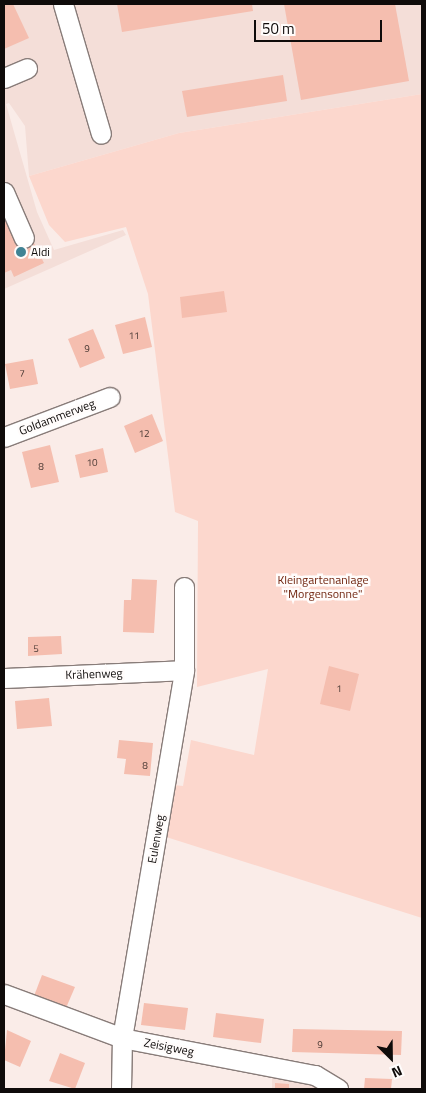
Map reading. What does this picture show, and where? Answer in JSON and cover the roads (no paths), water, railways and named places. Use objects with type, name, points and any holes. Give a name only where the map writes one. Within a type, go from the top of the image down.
[{"type":"street","points":[[63,4],[101,134]]},
{"type":"street","points":[[4,78],[27,68]]},
{"type":"street","points":[[4,192],[24,238]]},
{"type":"street","name":"Goldammerweg","points":[[4,437],[110,397]]},
{"type":"street","name":"Eulenweg","points":[[121,1089],[122,1038],[184,670],[184,588]]},
{"type":"street","name":"Krähenweg","points":[[4,678],[184,670]]},
{"type":"street","name":"Zeisigweg","points":[[4,994],[122,1038],[315,1075],[338,1089]]},
{"type":"place","name":"Aldi","points":[[21,252]]},
{"type":"park label","name":"Kleingartenanlage \"Morgensonne\"","points":[[323,587]]}]
